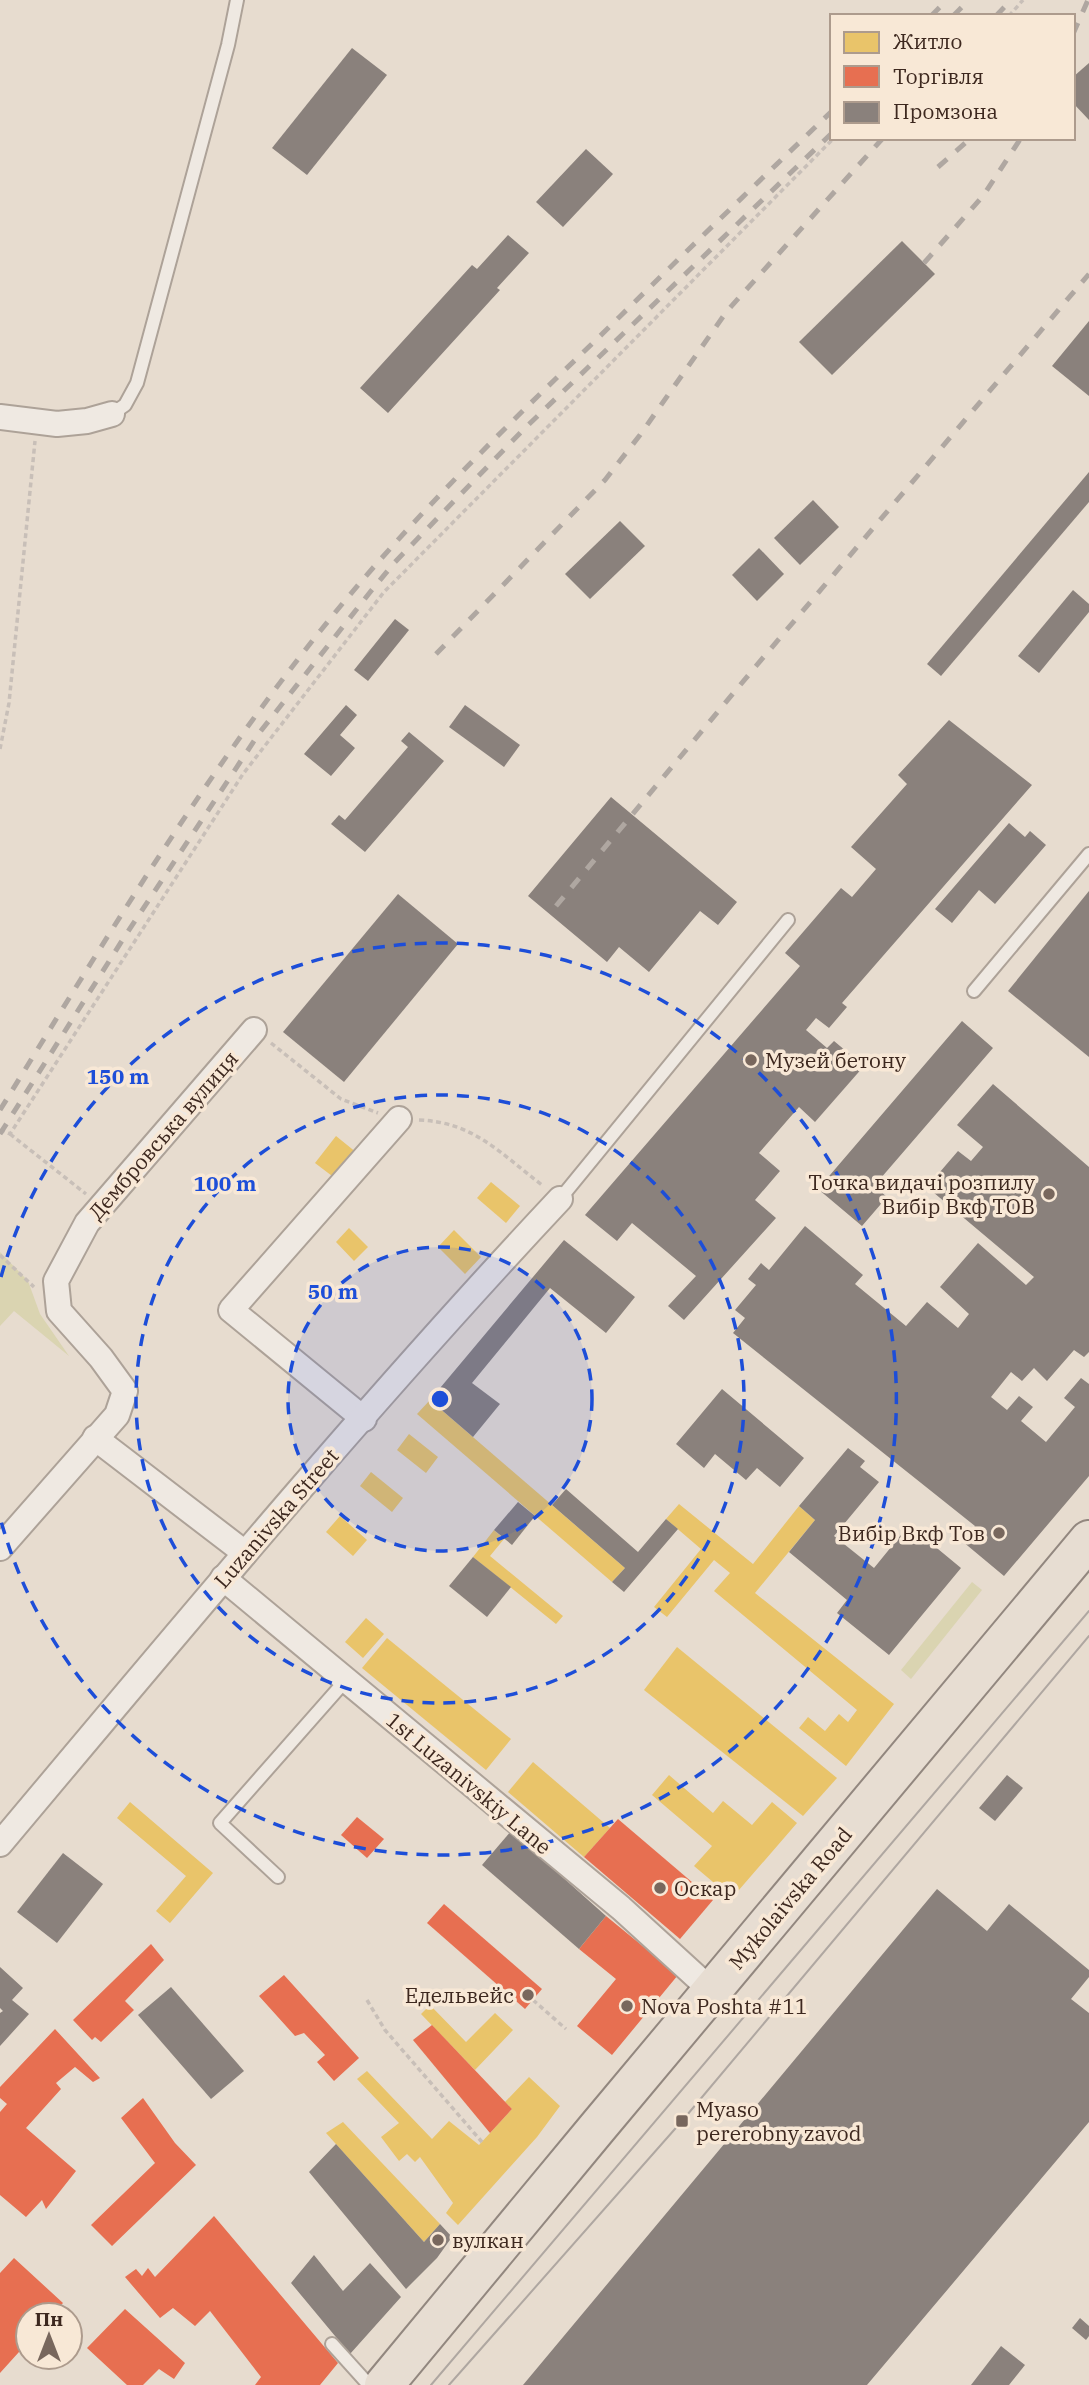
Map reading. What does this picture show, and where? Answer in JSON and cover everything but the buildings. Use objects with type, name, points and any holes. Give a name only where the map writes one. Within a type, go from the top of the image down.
[{"type":"main road","name":"Mykolaivska Road","points":[[384,2385],[1089,1540]]},
{"type":"street","points":[[0,417],[57,424],[87,421],[111,414]]},
{"type":"street","name":"Дембровська вулиця","points":[[59,1311],[56,1281],[87,1223],[254,1030]]},
{"type":"street","points":[[364,1419],[230,1310],[399,1119]]},
{"type":"street","name":"Luzanivska Street","points":[[0,1844],[223,1578],[469,1296],[561,1199]]},
{"type":"street","points":[[0,1548],[117,1415],[125,1391],[101,1358],[59,1311]]},
{"type":"street","points":[[95,1438],[245,1553]]},
{"type":"street","name":"1st Luzanivskiy Lane","points":[[223,1578],[621,1908],[712,1991]]},
{"type":"lane","points":[[111,414],[125,405],[137,383],[228,45],[237,0]]},
{"type":"lane","points":[[974,991],[1089,854]]},
{"type":"lane","points":[[561,1199],[788,920]]},
{"type":"lane","points":[[278,1877],[220,1823],[346,1680]]},
{"type":"lane","points":[[332,2344],[369,2385]]},
{"type":"path","points":[[1011,14],[1023,0]]},
{"type":"path","points":[[10,1134],[243,774],[384,592],[832,140]]},
{"type":"path","points":[[0,749],[9,703],[37,422]]},
{"type":"path","points":[[0,1130],[10,1134],[101,1206]]},
{"type":"path","points":[[0,1255],[59,1311]]},
{"type":"path","points":[[367,2000],[386,2030],[482,2142]]},
{"type":"path","points":[[533,2000],[566,2029]]},
{"type":"shaded area","points":[[0,1252],[28,1281],[40,1314],[69,1356],[14,1311],[0,1326]]},
{"type":"shaded area","points":[[972,1582],[982,1590],[911,1679],[901,1670]]},
{"type":"tram line","points":[[431,2385],[1089,1611]]},
{"type":"tram line","points":[[449,2385],[682,2121],[1089,1636]]},
{"type":"railway","points":[[933,14],[947,0]]},
{"type":"railway","points":[[955,14],[969,0]]},
{"type":"railway","points":[[998,14],[1011,0]]},
{"type":"railway","points":[[1075,29],[1088,0]]},
{"type":"railway","points":[[0,1110],[193,805],[277,687],[353,591],[419,517],[489,445],[830,113]]},
{"type":"railway","points":[[0,1134],[125,936],[260,732],[395,562],[523,430],[830,135]]},
{"type":"railway","points":[[436,654],[605,480],[727,311],[881,140]]},
{"type":"railway","points":[[938,167],[969,140]]},
{"type":"railway","points":[[924,263],[983,196],[1020,140]]},
{"type":"railway","points":[[556,906],[1089,274]]},
{"type":"place","name":"Музей бетону","points":[[751,1060]]},
{"type":"place","name":"Точка видачі розпилу Вибір Вкф ТОВ","points":[[1049,1194]]},
{"type":"place","name":"Вибір Вкф Тов","points":[[999,1533]]},
{"type":"place","name":"Оскар","points":[[660,1888]]},
{"type":"place","name":"Едельвейс","points":[[528,1995]]},
{"type":"place","name":"Nova Poshta #11","points":[[627,2006]]},
{"type":"place","name":"Myaso pererobny zavod","points":[[682,2121]]},
{"type":"place","name":"вулкан","points":[[438,2240]]}]
